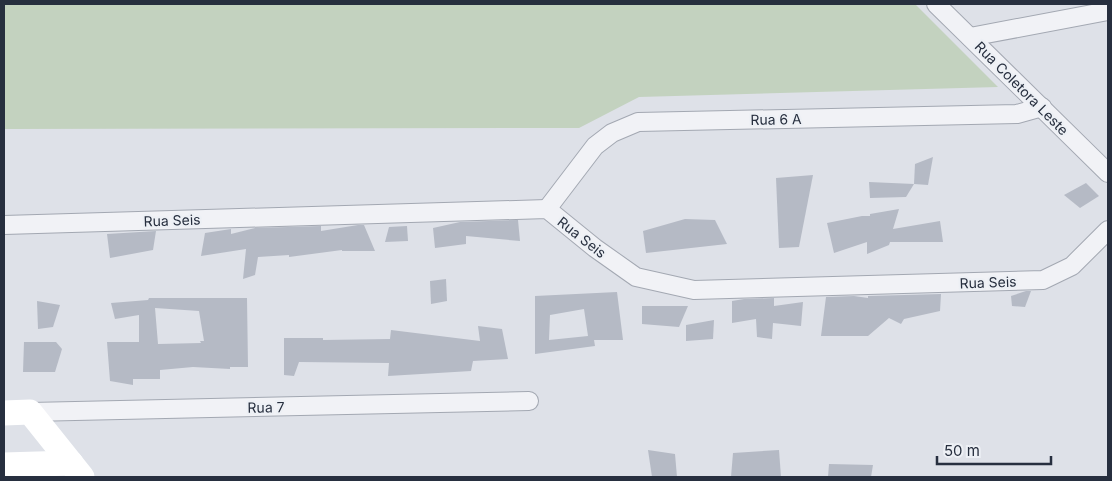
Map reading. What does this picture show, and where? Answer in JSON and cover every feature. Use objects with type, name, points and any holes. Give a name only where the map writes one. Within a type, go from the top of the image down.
[{"type":"street","name":"Rua Coletora Leste","points":[[936,4],[1108,173]]},
{"type":"street","points":[[970,36],[1108,11]]},
{"type":"street","name":"Rua 6 A","points":[[547,209],[595,146],[612,133],[638,122],[1017,114],[1042,107]]},
{"type":"street","name":"Rua Seis","points":[[4,225],[547,209],[595,248],[636,277],[694,290],[1043,280],[1072,266],[1108,230]]},
{"type":"street","name":"Rua 7","points":[[4,413],[529,401]]},
{"type":"street","points":[[30,412],[77,470]]},
{"type":"street","points":[[4,465],[77,470]]},
{"type":"green space","points":[[4,4],[915,4],[998,87],[639,97],[579,128],[4,129]]},
{"type":"building","points":[[933,157],[928,185],[914,184],[915,164]]},
{"type":"building","points":[[813,175],[799,247],[779,248],[776,178]]},
{"type":"building","points":[[869,182],[914,184],[906,197],[870,198]]},
{"type":"building","points":[[1086,183],[1099,196],[1080,208],[1064,195]]},
{"type":"building","points":[[899,209],[893,229],[940,221],[943,242],[890,242],[889,245],[867,254],[867,242],[834,253],[827,223]]},
{"type":"building","points":[[685,219],[715,220],[727,244],[646,253],[643,231]]},
{"type":"building","points":[[518,220],[520,241],[466,236],[466,244],[435,248],[433,228],[460,222]]},
{"type":"building","points":[[364,225],[375,251],[342,250],[289,257],[289,255],[258,257],[255,275],[243,279],[246,249],[201,256],[205,233],[231,229],[231,234],[255,228],[321,226],[321,231]]},
{"type":"building","points":[[407,226],[408,241],[385,242],[389,227]]},
{"type":"building","points":[[156,231],[153,250],[110,258],[107,234]]},
{"type":"building","points":[[446,279],[447,301],[431,304],[430,281]]},
{"type":"building","points":[[1031,291],[1025,307],[1012,306],[1011,296]]},
{"type":"building","points":[[617,292],[623,340],[594,340],[595,346],[535,354],[535,296]],"holes":[[[584,309],[588,336],[549,340],[550,315]]]},
{"type":"building","points":[[941,294],[940,311],[904,319],[901,324],[889,318],[868,336],[821,336],[826,297],[854,296],[868,298],[868,296]]},
{"type":"building","points":[[149,298],[247,298],[248,367],[230,367],[230,369],[193,367],[160,370],[160,379],[133,379],[133,385],[110,381],[107,342],[139,342],[139,315],[115,319],[111,303],[148,300]],"holes":[[[155,308],[199,311],[204,341],[200,341],[201,343],[158,344]]]},
{"type":"building","points":[[774,298],[774,306],[803,302],[801,326],[773,323],[772,339],[757,337],[756,319],[732,323],[732,301]]},
{"type":"building","points":[[37,301],[60,305],[53,327],[38,329]]},
{"type":"building","points":[[642,306],[688,306],[679,327],[642,324]]},
{"type":"building","points":[[714,320],[713,339],[686,341],[686,325]]},
{"type":"building","points":[[478,326],[502,329],[508,359],[473,361],[471,371],[388,376],[389,363],[299,362],[294,376],[284,375],[284,338],[323,338],[323,340],[390,339],[391,330],[480,341]]},
{"type":"building","points":[[24,342],[56,342],[62,349],[55,372],[23,372]]},
{"type":"building","points":[[648,450],[675,454],[677,477],[652,477]]},
{"type":"building","points":[[779,450],[781,477],[731,477],[733,453]]},
{"type":"building","points":[[829,464],[873,465],[871,477],[828,477]]}]
